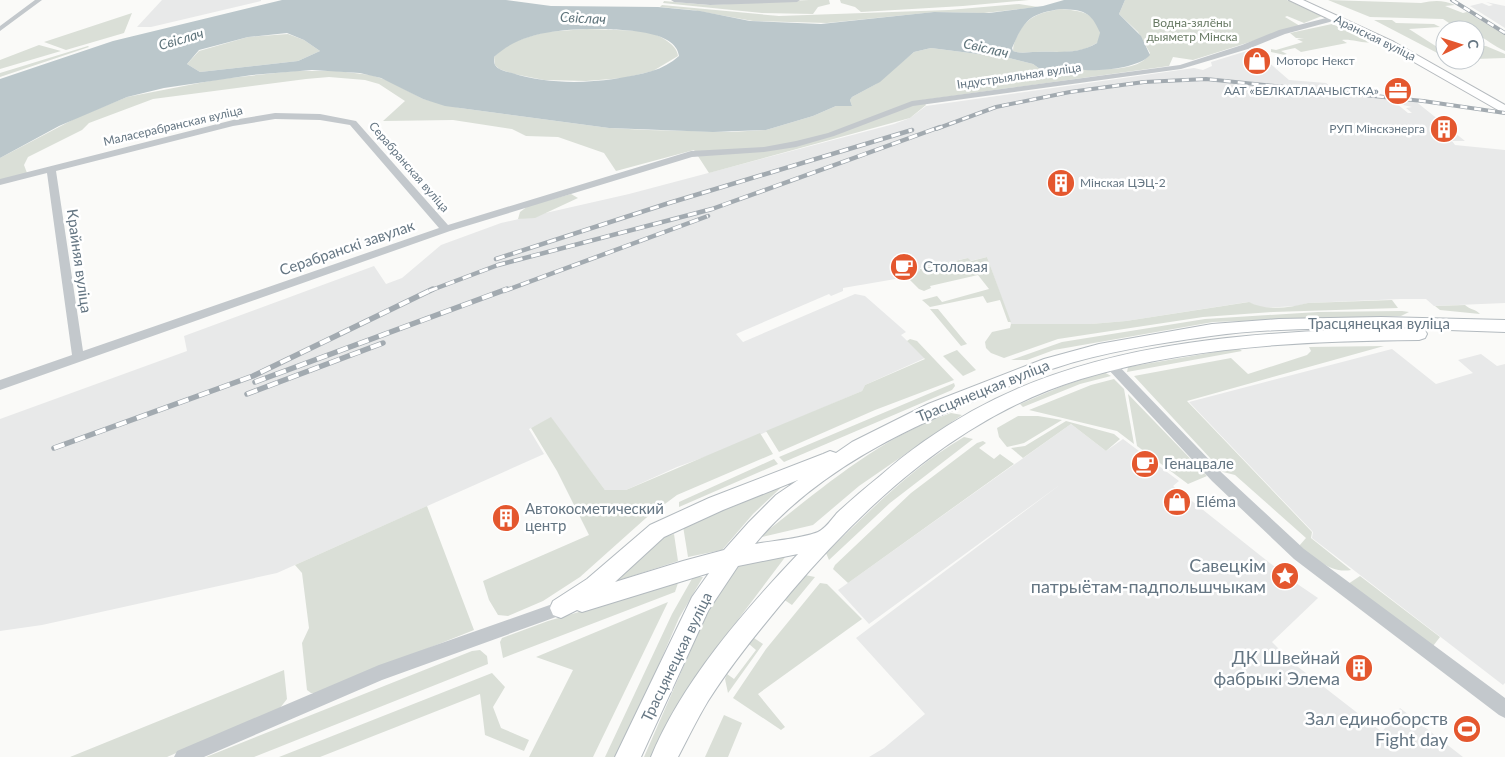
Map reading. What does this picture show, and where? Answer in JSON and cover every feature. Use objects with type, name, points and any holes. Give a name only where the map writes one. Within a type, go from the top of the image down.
[{"type":"main road","name":"Аранская вуліца","points":[[1315,0],[1394,37],[1505,100]]},
{"type":"main road","name":"Аранская вуліца","points":[[1296,1],[1412,55],[1505,110]]},
{"type":"main road","name":"Трасцянецкая вуліца","points":[[628,757],[700,604],[731,558],[783,501],[858,447],[934,409],[1050,363],[1099,350],[1212,330],[1279,325],[1381,322],[1505,326]]},
{"type":"main road","name":"Трасцянецкая вуліца","points":[[664,757],[699,694],[752,623],[826,539],[893,475],[956,429],[990,409],[1063,378],[1111,365],[1195,348],[1252,341],[1390,334],[1461,334],[1505,337]]},
{"type":"main road","points":[[1099,350],[1111,365]]},
{"type":"main road","points":[[974,392],[990,409]]},
{"type":"main road","points":[[561,608],[595,586],[657,531],[716,504],[858,447]]},
{"type":"main road","points":[[561,608],[683,570],[731,558],[826,539]]},
{"type":"street","points":[[0,29],[39,0]]},
{"type":"street","points":[[674,0],[710,3],[797,0]]},
{"type":"street","name":"Індустрыяльная вуліца","points":[[708,151],[760,150],[798,144],[834,134],[886,112],[912,104],[1181,67],[1245,47],[1282,32],[1334,18]]},
{"type":"street","name":"Маласерабранская вуліца","points":[[0,182],[233,124],[275,116],[320,117],[353,123]]},
{"type":"street","name":"Серабранская вуліца","points":[[353,123],[446,229]]},
{"type":"street","name":"Серабранскі завулак","points":[[0,385],[446,229],[644,167],[708,151]]},
{"type":"street","name":"Крайняя вуліца","points":[[51,169],[78,358]]},
{"type":"street","points":[[1111,365],[1217,477],[1299,554],[1505,709]]},
{"type":"street","points":[[184,757],[379,674],[561,608]]},
{"type":"shaded area","points":[[162,0],[261,1],[151,27],[137,27]]},
{"type":"shaded area","points":[[1486,2],[1505,6],[1505,28],[1470,6],[1482,3],[1489,6],[1493,5]]},
{"type":"shaded area","points":[[1250,50],[1265,56],[1266,60],[1289,80],[1326,83],[1331,87],[1386,95],[1408,113],[1412,113],[1406,108],[1412,107],[1397,101],[1414,100],[1465,141],[1452,141],[1455,145],[1505,150],[1505,303],[1434,306],[1426,299],[1401,299],[1308,303],[1297,306],[1261,308],[1248,302],[1126,321],[1091,324],[1011,324],[987,257],[970,261],[968,258],[920,268],[920,271],[910,273],[913,276],[843,288],[843,291],[831,296],[829,294],[736,334],[743,342],[855,294],[865,296],[906,332],[901,335],[925,358],[865,385],[862,391],[626,490],[605,490],[551,418],[529,429],[544,454],[277,573],[42,625],[0,631],[0,419],[187,351],[184,336],[374,266],[386,284],[402,278],[441,245],[501,223],[629,194],[894,124],[910,118],[926,106],[1194,68],[1203,70],[1212,66],[1211,62]]},
{"type":"shaded area","points":[[1392,349],[1436,384],[1473,373],[1458,360],[1481,354],[1497,366],[1505,364],[1505,683],[1503,685],[1312,538],[1313,532],[1189,402]]},
{"type":"shaded area","points":[[1071,424],[1106,451],[1123,439],[1179,481],[1173,486],[1290,579],[1318,598],[1272,642],[1293,663],[1382,732],[1400,708],[1463,757],[869,757],[884,748],[925,714],[856,638],[1061,484],[869,624],[838,590]]},
{"type":"green space","points":[[829,0],[830,4],[818,7],[813,14],[762,13],[663,3],[664,1],[709,5]]},
{"type":"green space","points":[[840,0],[1029,0],[861,12],[855,7],[841,3]]},
{"type":"green space","name":"Водна-зялёны дыяметр Мінска","points":[[1125,0],[1287,0],[1322,16],[1304,23],[1287,16],[1285,17],[1300,26],[1193,60],[1173,57],[1169,66],[923,100],[926,105],[910,118],[709,173],[694,150],[616,171],[604,153],[558,137],[526,136],[512,129],[453,120],[383,121],[405,101],[379,84],[365,80],[329,77],[153,99],[89,123],[82,130],[28,157],[24,165],[27,173],[0,180],[0,158],[78,117],[127,97],[220,79],[295,71],[337,71],[371,75],[389,81],[423,99],[460,108],[609,128],[731,132],[766,130],[813,116],[836,106],[852,106],[850,100],[852,97],[876,84],[914,52],[931,48],[1009,58],[1033,64],[1049,73],[1058,73],[1058,69],[1061,68],[1109,69],[1134,65],[1144,60],[1150,53],[1138,32],[1119,14]]},
{"type":"green space","points":[[1328,0],[1421,3],[1443,1],[1455,5],[1445,6],[1463,13],[1467,12],[1480,20],[1444,20],[1370,17]]},
{"type":"green space","points":[[1019,4],[1038,7],[984,13],[935,12],[827,23],[753,21],[692,10],[660,7],[662,5],[779,16],[949,10]]},
{"type":"green space","points":[[1061,9],[1089,15],[1097,24],[1101,40],[1086,48],[1070,52],[1022,53],[1013,51],[1015,41],[1025,23],[1035,16]]},
{"type":"green space","points":[[132,13],[124,33],[66,50],[44,42]]},
{"type":"green space","points":[[1374,20],[1435,24],[1435,27],[1409,29],[1435,46],[1435,52]]},
{"type":"green space","points":[[1485,23],[1505,35],[1505,51],[1485,39]]},
{"type":"green space","points":[[1332,24],[1373,42],[1342,40],[1347,43],[1301,52],[1295,48],[1281,51],[1287,54],[1285,55],[1271,52],[1271,49],[1276,50],[1303,42],[1297,39],[1304,38],[1296,38],[1290,33]]},
{"type":"green space","points":[[587,29],[646,31],[670,43],[677,51],[678,56],[653,71],[624,78],[586,81],[544,80],[514,74],[499,69],[495,65],[494,57],[506,45],[545,32]]},
{"type":"green space","points":[[288,34],[304,40],[320,51],[298,61],[200,72],[187,64],[199,51],[248,37]]},
{"type":"green space","points":[[39,45],[61,51],[0,69],[0,60]]},
{"type":"green space","points":[[1485,46],[1505,54],[1505,58],[1485,59]]},
{"type":"green space","points":[[89,47],[0,77],[0,73]]},
{"type":"green space","points":[[571,194],[578,198],[535,218],[518,219],[520,212],[528,206]]},
{"type":"green space","points":[[987,257],[1011,322],[1008,322],[1000,300],[987,303],[983,296],[930,307],[922,300],[937,296],[942,302],[989,289],[978,275],[930,286],[931,288],[924,291],[919,289],[907,277],[912,276],[910,273],[920,271],[920,269],[968,258],[971,261]]},
{"type":"green space","points":[[1392,300],[1398,308],[1273,312],[1203,317],[1058,339],[1004,358],[991,353],[986,348],[985,342],[992,332],[1010,328],[1011,324],[1091,324],[1126,321],[1249,302],[1263,307],[1278,308],[1308,303]]},
{"type":"green space","points":[[1465,305],[1480,314],[1440,310],[1435,306]]},
{"type":"green space","points":[[930,309],[938,309],[967,344],[961,346]]},
{"type":"green space","points":[[1318,312],[1409,312],[1401,316],[1213,322],[1054,350],[1027,360],[1011,360],[1062,342],[1205,319]]},
{"type":"green space","points":[[910,339],[917,341],[954,380],[875,410],[779,452],[766,431],[862,391],[865,385],[925,359],[907,341]]},
{"type":"green space","points":[[1384,346],[1187,401],[1312,532],[1311,538],[1351,570],[1344,571],[1330,567],[1299,546],[1306,538],[1235,475],[1223,472],[1134,376],[1231,358],[1248,374],[1307,355],[1311,351],[1309,347]]},
{"type":"green space","points":[[1238,348],[1242,351],[1127,372],[1128,367]]},
{"type":"green space","points":[[957,350],[976,370],[963,376],[943,356]]},
{"type":"green space","points":[[1104,372],[1111,376],[1080,384],[1023,407],[1020,404],[1065,385]]},
{"type":"green space","points":[[1114,379],[1124,389],[1134,444],[1117,431],[1029,410],[1091,385]]},
{"type":"green space","points":[[954,383],[955,386],[952,390],[784,462],[779,457]]},
{"type":"green space","points":[[1128,394],[1207,476],[1188,484],[1137,446]]},
{"type":"green space","points":[[951,413],[962,415],[859,486],[813,525],[758,538],[827,484],[874,451],[899,436]]},
{"type":"green space","points":[[1018,416],[1038,416],[1062,420],[1024,443],[1007,447],[999,437],[997,428]]},
{"type":"green space","points":[[551,417],[605,490],[626,490],[760,433],[773,454],[677,495],[646,518],[580,577],[543,601],[508,616],[498,615],[489,600],[483,581],[589,535],[557,471],[531,428]]},
{"type":"green space","points":[[1066,421],[1114,434],[1120,439],[1106,451],[1071,424],[1023,458],[1011,448],[1025,446]]},
{"type":"green space","points":[[964,437],[973,439],[890,503],[829,560],[826,553],[875,506],[927,462]]},
{"type":"green space","points":[[983,441],[986,443],[979,448],[994,459],[1000,454],[1014,464],[848,583],[833,569],[911,493],[977,443]]},
{"type":"green space","points":[[774,459],[778,464],[679,507],[679,502]]},
{"type":"green space","points":[[789,480],[753,514],[722,550],[688,557],[683,526]]},
{"type":"green space","points":[[427,506],[474,630],[316,693],[311,693],[307,690],[302,643],[309,628],[302,573],[295,565]]},
{"type":"green space","points":[[674,534],[678,561],[611,583],[661,538]]},
{"type":"green space","points":[[786,556],[712,654],[652,757],[644,757],[706,615],[738,565]]},
{"type":"green space","points":[[805,575],[815,577],[792,605],[783,599]]},
{"type":"green space","points":[[1360,576],[1440,637],[1430,650],[1348,584]]},
{"type":"green space","points":[[693,577],[703,577],[679,618],[619,757],[605,757],[672,614]]},
{"type":"green space","points":[[678,583],[675,592],[503,658],[500,642],[502,638],[548,621]]},
{"type":"green space","points":[[820,583],[827,584],[862,619],[758,694],[785,727],[781,730],[733,698],[766,649]]},
{"type":"green space","points":[[668,602],[593,757],[529,757],[573,670],[536,657]]},
{"type":"green space","points":[[754,638],[763,644],[728,693],[725,679],[727,674],[734,679],[756,650],[749,644]]},
{"type":"green space","points":[[480,650],[487,656],[488,664],[254,757],[206,757],[472,651]]},
{"type":"green space","points":[[284,670],[287,699],[280,708],[167,757],[70,757]]},
{"type":"green space","points":[[492,673],[505,687],[493,707],[501,728],[529,740],[524,751],[485,735],[480,694],[320,757],[279,757]]},
{"type":"green space","points":[[724,715],[742,723],[728,757],[705,757]]},
{"type":"water","name":"Свіслач","points":[[282,0],[506,0],[551,6],[658,7],[700,11],[750,21],[821,24],[934,12],[989,13],[1043,6],[1064,0],[1125,0],[1119,14],[1141,36],[1150,55],[1138,63],[1120,68],[1082,70],[1061,68],[1058,69],[1058,73],[1049,73],[1033,64],[1009,58],[931,48],[914,52],[880,82],[852,97],[850,100],[852,106],[836,106],[813,116],[766,130],[713,132],[609,128],[445,106],[423,99],[381,78],[360,73],[312,70],[252,75],[164,88],[127,97],[59,126],[0,158],[0,79],[113,41]],"holes":[[[1061,9],[1081,11],[1090,16],[1100,33],[1097,43],[1090,47],[1067,52],[1022,53],[1013,51],[1012,48],[1021,30],[1029,20],[1042,13]],[[586,29],[632,31],[658,36],[676,47],[679,56],[666,65],[652,71],[600,81],[564,82],[546,80],[496,67],[494,57],[505,48],[517,42],[544,33]],[[287,33],[304,40],[320,51],[298,61],[200,72],[187,64],[199,50],[248,37]]]},
{"type":"railway","points":[[1452,0],[1505,33]]},
{"type":"railway","points":[[936,129],[996,107],[1070,92],[1144,82],[1206,79],[1423,101],[1505,113]]},
{"type":"railway","points":[[429,291],[498,265],[712,209],[940,127]]},
{"type":"railway","points":[[496,259],[669,203],[912,130]]},
{"type":"railway","points":[[504,291],[708,216]]},
{"type":"railway","points":[[54,448],[253,376],[433,289]]},
{"type":"railway","points":[[255,382],[507,289]]},
{"type":"railway","points":[[247,394],[383,343]]},
{"type":"place","name":"Моторс Некст","points":[[1257,61]]},
{"type":"place","name":"ААТ «БЕЛКАТЛААЧЫСТКА»","points":[[1398,91]]},
{"type":"place","name":"РУП Мінскэнерга","points":[[1444,129]]},
{"type":"place","name":"Мінская ЦЭЦ-2","points":[[1061,183]]},
{"type":"place","name":"Столовая","points":[[904,267]]},
{"type":"place","name":"Генацвале","points":[[1145,464]]},
{"type":"place","name":"Eléma","points":[[1177,502]]},
{"type":"place","name":"Автокосметический центр","points":[[506,518]]},
{"type":"place","name":"Савецкім патрыётам-падпольшчыкам","points":[[1285,576]]},
{"type":"place","name":"ДК Швейнай фабрыкі Элема","points":[[1359,668]]},
{"type":"place","name":"Зал единоборств Fight day","points":[[1467,729]]}]
